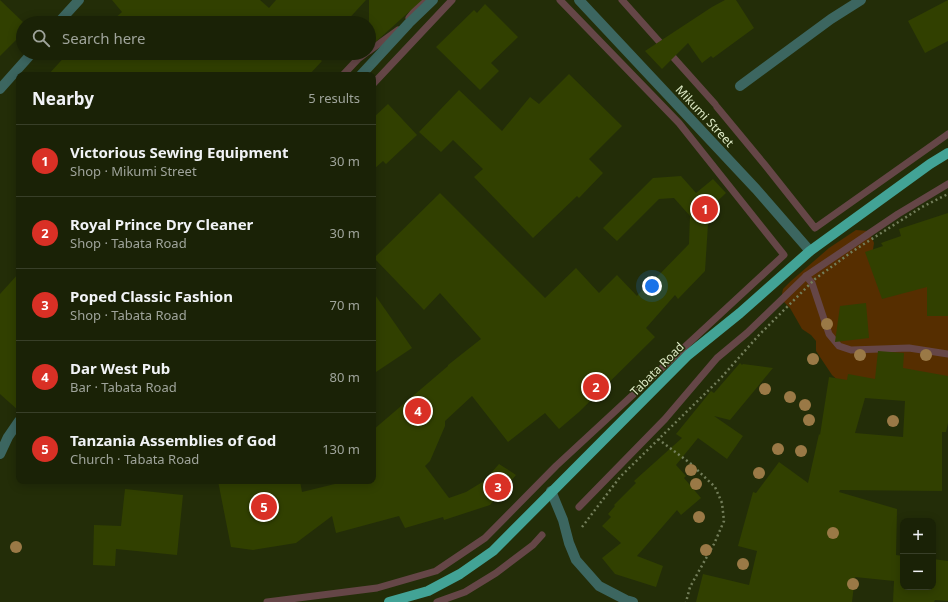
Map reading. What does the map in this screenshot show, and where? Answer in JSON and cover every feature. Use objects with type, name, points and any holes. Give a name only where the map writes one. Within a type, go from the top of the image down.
[{"type":"main road","name":"Tabata Road","points":[[389,602],[428,591],[460,574],[493,551],[688,355],[740,313],[810,251],[930,164],[948,153]]},
{"type":"street","points":[[64,16],[79,0]]},
{"type":"street","points":[[376,58],[408,23],[433,0]]},
{"type":"street","name":"Mikumi Street","points":[[579,0],[756,189],[810,251]]},
{"type":"street","points":[[740,86],[831,19],[862,0]]},
{"type":"street","points":[[0,89],[26,60]]},
{"type":"street","points":[[364,72],[375,60]]},
{"type":"street","points":[[0,454],[8,437],[16,425]]},
{"type":"street","points":[[551,492],[563,520],[576,560],[599,586],[628,601]]},
{"type":"path","points":[[570,543],[620,477],[720,379],[758,335],[815,279],[853,251],[922,207],[948,194]]},
{"type":"path","points":[[658,439],[690,463],[715,487],[722,503],[724,521],[714,544],[690,587],[686,602]]},
{"type":"shaded area","points":[[856,230],[869,231],[874,243],[872,256],[948,280],[948,392],[843,385],[832,375],[816,351],[816,341],[811,335],[802,329],[790,308],[781,299],[783,289],[791,281],[829,248]]},
{"type":"building","points":[[0,0],[17,16],[16,40],[0,56]]},
{"type":"building","points":[[112,0],[260,0],[269,8],[276,0],[366,0],[351,16],[118,16],[122,12]]},
{"type":"building","points":[[369,0],[422,0],[376,42],[376,16],[369,16]]},
{"type":"building","points":[[725,0],[736,0],[754,28],[713,58],[711,56],[702,63],[688,43],[662,69],[645,51],[712,7]]},
{"type":"building","points":[[948,0],[948,41],[925,53],[908,21]]},
{"type":"building","points":[[485,4],[518,37],[491,63],[499,71],[480,90],[436,47],[474,10],[477,13]]},
{"type":"building","points":[[62,60],[322,61],[312,72],[51,72]]},
{"type":"building","points":[[569,74],[622,126],[589,159],[603,173],[579,198],[577,196],[533,238],[474,177],[483,169],[453,140],[441,152],[419,132],[459,90],[502,131],[530,97],[539,104]]},
{"type":"building","points":[[388,104],[417,135],[386,164],[383,161],[376,167],[376,115]]},
{"type":"building","points":[[681,176],[696,193],[713,179],[726,193],[709,209],[705,271],[678,299],[675,295],[646,328],[655,337],[579,412],[559,429],[545,413],[508,442],[472,396],[445,421],[445,426],[430,461],[425,466],[449,498],[466,492],[484,481],[499,464],[516,475],[490,505],[444,520],[443,517],[405,528],[399,516],[336,533],[332,516],[296,543],[253,550],[231,547],[219,484],[301,484],[302,492],[335,484],[376,484],[376,427],[448,365],[481,339],[440,293],[424,310],[376,260],[376,256],[440,193],[545,298],[576,268],[599,293],[617,275],[637,296],[651,279],[653,281],[689,244],[690,216],[674,198],[659,199],[617,241],[603,228],[653,178]]},
{"type":"building","points":[[948,213],[948,316],[927,316],[927,287],[882,299],[865,252],[883,246],[881,243],[901,236],[899,229]]},
{"type":"building","points":[[16,276],[16,408],[0,394],[0,294]]},
{"type":"building","points":[[376,296],[412,348],[376,372]]},
{"type":"building","points":[[866,303],[869,338],[835,342],[840,306]]},
{"type":"building","points":[[878,351],[904,353],[903,368],[948,376],[948,423],[946,432],[942,432],[942,491],[840,490],[839,492],[897,509],[896,555],[900,556],[900,590],[936,590],[936,559],[948,561],[948,601],[935,600],[934,602],[893,602],[894,581],[855,577],[852,602],[696,602],[703,574],[749,585],[757,551],[738,546],[753,492],[756,493],[779,462],[808,483],[819,434],[820,435],[829,377],[847,380],[848,374],[875,379]],"holes":[[[865,398],[905,401],[903,437],[855,433]]]},
{"type":"building","points":[[740,363],[742,365],[773,368],[730,420],[714,416],[743,436],[727,459],[698,438],[676,465],[686,476],[684,478],[701,498],[681,515],[677,510],[637,556],[663,566],[656,587],[615,574],[602,558],[621,543],[602,526],[611,517],[608,514],[615,506],[614,505],[636,483],[634,481],[682,438],[676,434],[711,391],[714,393]]},
{"type":"building","points":[[125,489],[183,495],[177,555],[116,549],[115,566],[93,565],[94,525],[121,526]]},
{"type":"waterway","points":[[409,18],[423,0]]},
{"type":"waterway","points":[[376,81],[452,0]]},
{"type":"waterway","points":[[267,602],[377,588],[436,571],[485,538],[556,466],[784,255],[679,123],[560,0]]},
{"type":"waterway","points":[[622,0],[715,104]]},
{"type":"waterway","points":[[376,46],[398,30]]},
{"type":"waterway","points":[[346,72],[357,60]]},
{"type":"waterway","points":[[717,107],[815,228],[948,134]]},
{"type":"waterway","points":[[579,507],[665,419],[717,358],[747,333],[806,276],[898,214],[948,184]]},
{"type":"waterway","points":[[806,276],[812,283],[829,334],[839,346],[851,350],[909,348],[948,354]]},
{"type":"waterway","points":[[437,602],[465,592],[496,573],[533,545],[542,535]]},
{"type":"place","name":"Victorious Sewing Equipment","points":[[705,209]]},
{"type":"place","name":"Royal Prince Dry Cleaner","points":[[596,387]]},
{"type":"place","name":"Dar West Pub","points":[[418,411]]},
{"type":"place","name":"Poped Classic Fashion","points":[[498,487]]},
{"type":"place","name":"Tanzania Assemblies of God","points":[[264,507]]}]
